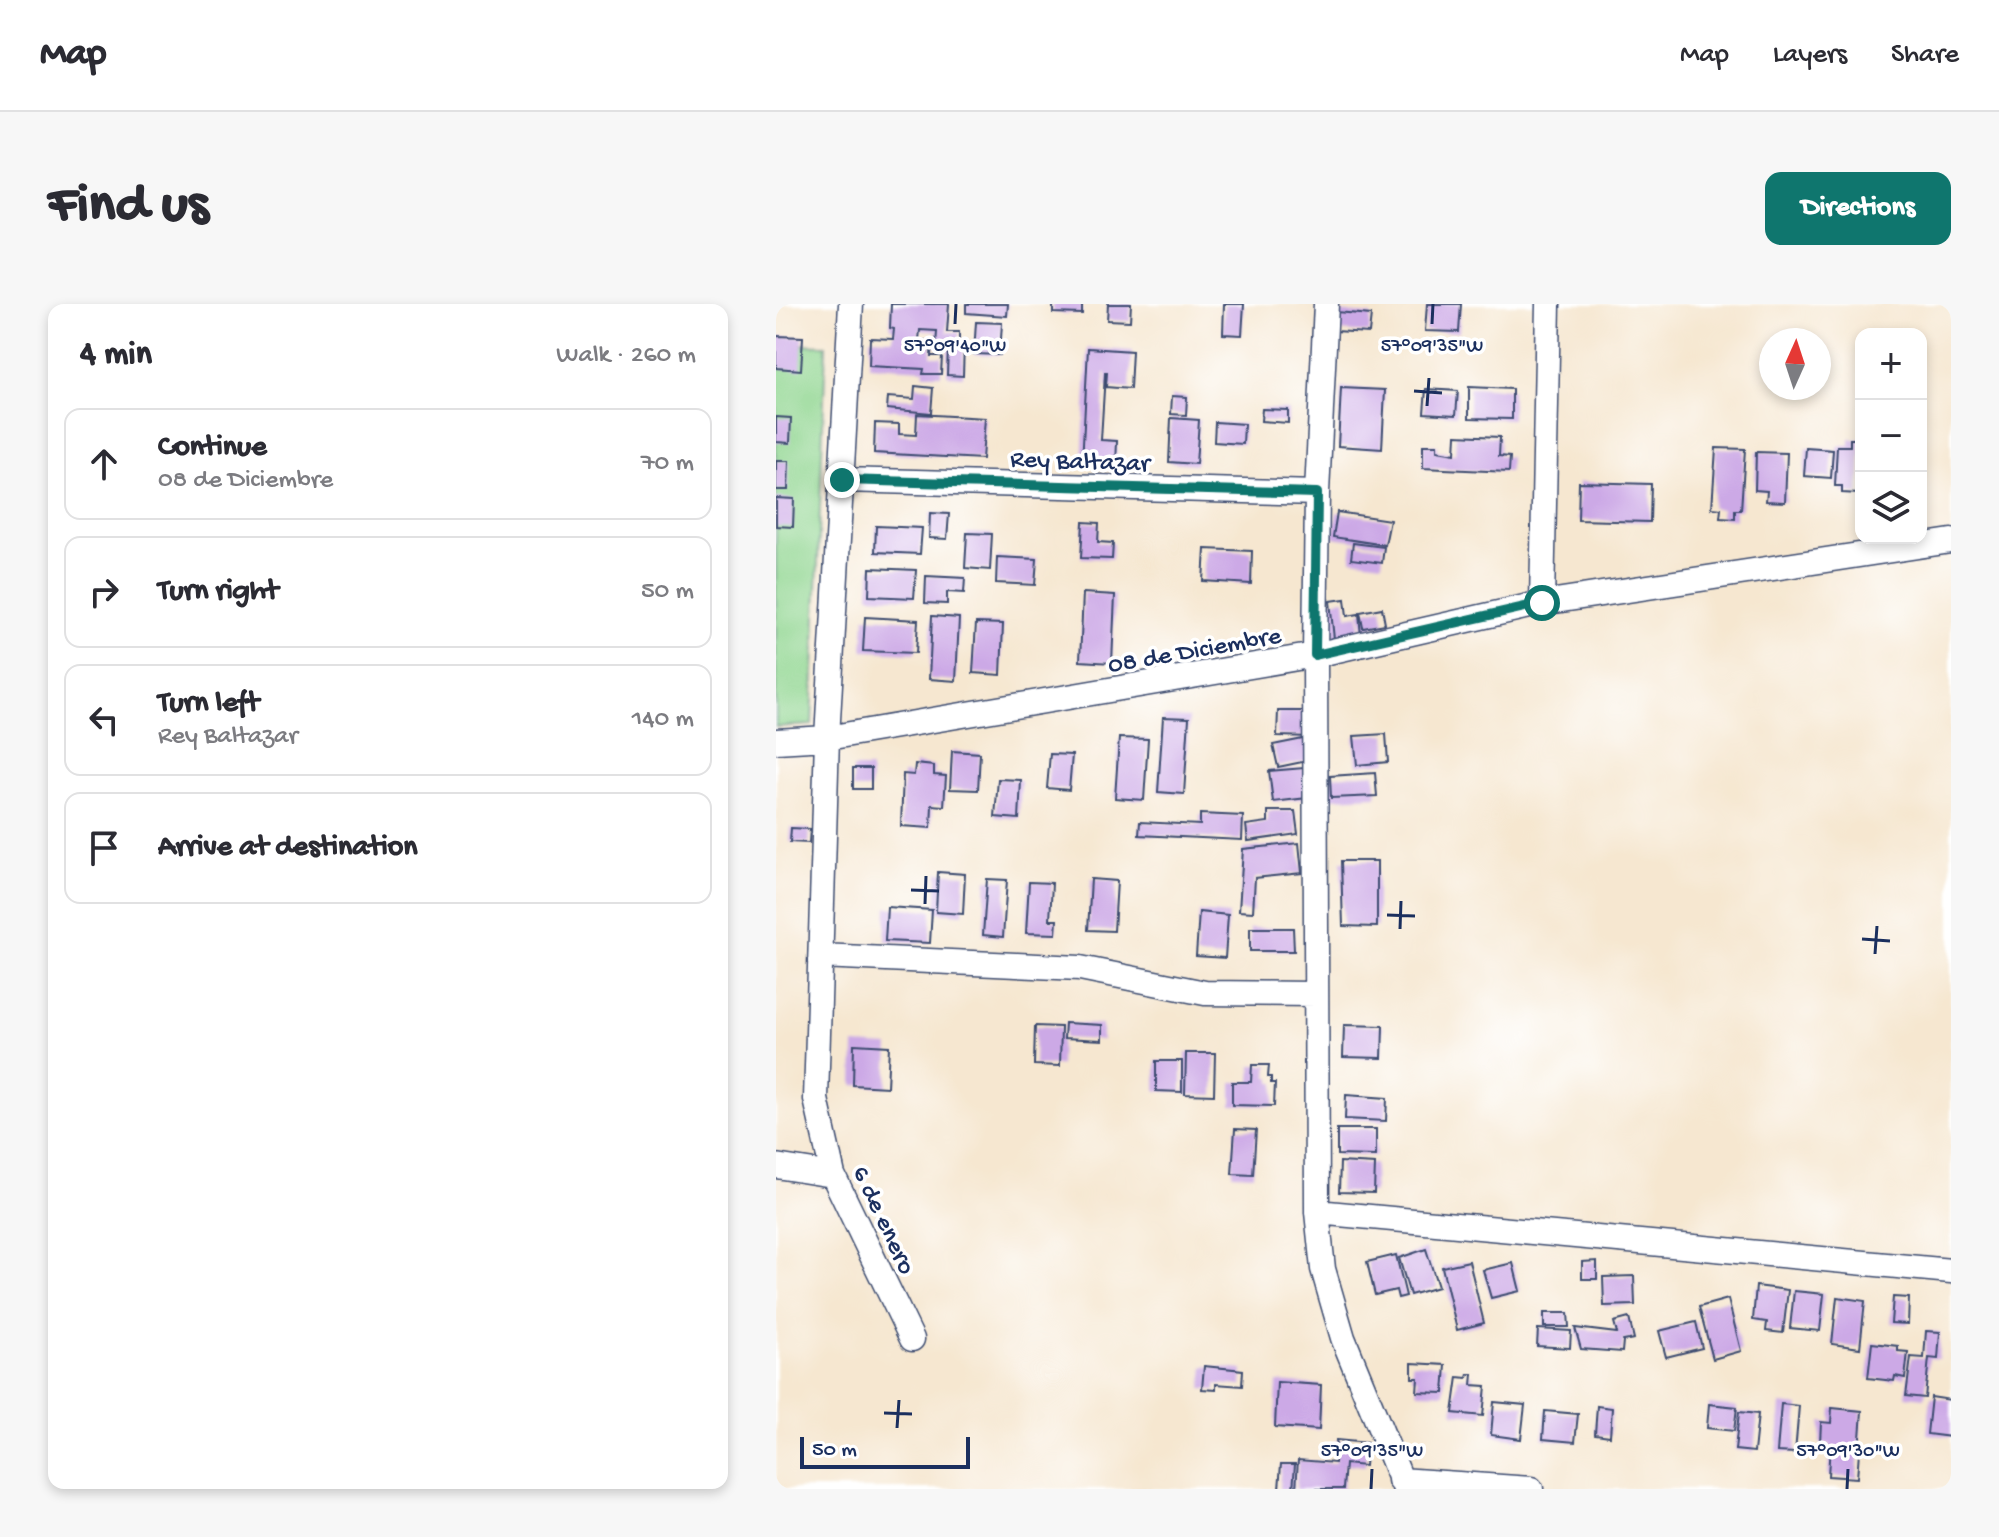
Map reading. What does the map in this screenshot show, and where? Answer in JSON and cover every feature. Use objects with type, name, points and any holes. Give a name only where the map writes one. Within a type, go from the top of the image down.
[{"type":"street","name":"6 de enero","points":[[851,304],[827,738],[816,1099],[833,1175],[912,1339]]},
{"type":"street","points":[[1326,304],[1317,493],[1315,655],[1317,1212],[1323,1269],[1343,1338],[1403,1484],[1531,1489]]},
{"type":"street","points":[[1542,603],[1548,304]]},
{"type":"street","name":"Rey Baltazar","points":[[842,480],[1317,493]]},
{"type":"street","name":"08 de Diciembre","points":[[776,741],[827,738],[1315,655],[1542,603],[1951,541]]},
{"type":"street","points":[[821,956],[1080,968],[1205,993],[1316,994]]},
{"type":"street","points":[[776,1166],[833,1175]]},
{"type":"street","points":[[1317,1212],[1951,1271]]},
{"type":"green space","points":[[776,344],[826,345],[812,725],[776,727]]},
{"type":"building","points":[[891,304],[949,304],[947,332],[959,332],[959,342],[964,342],[963,376],[947,375],[948,347],[936,347],[937,331],[920,330],[919,340],[932,341],[931,356],[942,356],[941,374],[923,374],[924,369],[869,366],[870,338],[893,339]]},
{"type":"building","points":[[966,304],[1008,304],[1007,316],[966,313]]},
{"type":"building","points":[[1053,304],[1082,304],[1082,314],[1053,313]]},
{"type":"building","points":[[1108,304],[1131,304],[1130,321],[1107,320]]},
{"type":"building","points":[[1224,304],[1244,304],[1242,335],[1223,334]]},
{"type":"building","points":[[1427,304],[1461,304],[1459,332],[1425,331]]},
{"type":"building","points":[[1336,312],[1371,315],[1369,333],[1335,331]]},
{"type":"building","points":[[976,322],[1002,323],[1000,355],[974,354]]},
{"type":"building","points":[[776,336],[803,337],[801,370],[776,368]]},
{"type":"building","points":[[1088,348],[1132,351],[1130,389],[1106,387],[1105,373],[1101,440],[1117,441],[1116,465],[1082,463]]},
{"type":"building","points":[[915,386],[933,388],[931,413],[887,409],[888,397],[914,399]]},
{"type":"building","points":[[1469,387],[1512,389],[1512,419],[1469,418]]},
{"type":"building","points":[[1341,388],[1385,390],[1382,449],[1338,446]]},
{"type":"building","points":[[1426,389],[1458,391],[1456,415],[1424,413]]},
{"type":"building","points":[[1172,396],[1187,397],[1186,415],[1171,414]]},
{"type":"building","points":[[1262,409],[1288,410],[1288,423],[1261,421]]},
{"type":"building","points":[[917,414],[985,418],[982,459],[874,453],[875,423],[899,424],[899,434],[916,435]]},
{"type":"building","points":[[776,417],[791,418],[790,443],[776,442]]},
{"type":"building","points":[[1171,418],[1199,420],[1196,464],[1169,462]]},
{"type":"building","points":[[1215,422],[1244,424],[1243,444],[1214,442]]},
{"type":"building","points":[[1456,435],[1500,437],[1499,456],[1510,457],[1509,472],[1423,468],[1423,445],[1437,445],[1437,451],[1455,454]]},
{"type":"building","points":[[1850,439],[1855,439],[1855,494],[1842,493],[1842,486],[1835,486],[1837,446],[1850,446]]},
{"type":"building","points":[[1716,448],[1745,449],[1741,510],[1735,510],[1735,519],[1720,518],[1721,509],[1712,508]]},
{"type":"building","points":[[1806,448],[1833,450],[1831,478],[1804,476]]},
{"type":"building","points":[[1756,452],[1787,453],[1785,502],[1766,501],[1767,491],[1755,490]]},
{"type":"building","points":[[776,461],[789,461],[788,490],[776,490]]},
{"type":"building","points":[[1579,482],[1651,484],[1650,522],[1578,520]]},
{"type":"building","points":[[776,498],[794,499],[793,527],[776,526]]},
{"type":"building","points":[[1337,512],[1390,520],[1385,545],[1333,537]]},
{"type":"building","points":[[930,513],[949,514],[947,539],[929,538]]},
{"type":"building","points":[[1083,522],[1099,523],[1098,542],[1113,543],[1112,559],[1081,558]]},
{"type":"building","points":[[876,526],[922,528],[920,554],[875,552]]},
{"type":"building","points":[[967,533],[992,534],[990,570],[965,568]]},
{"type":"building","points":[[1353,543],[1384,547],[1382,563],[1351,559]]},
{"type":"building","points":[[1205,549],[1252,551],[1251,584],[1203,581]]},
{"type":"building","points":[[997,557],[1037,559],[1035,585],[996,583]]},
{"type":"building","points":[[870,568],[916,570],[914,598],[869,596]]},
{"type":"building","points":[[926,576],[965,578],[964,593],[947,592],[947,604],[925,603]]},
{"type":"building","points":[[1083,593],[1115,595],[1112,663],[1080,661]]},
{"type":"building","points":[[1345,599],[1347,616],[1359,614],[1361,636],[1334,639],[1330,601]]},
{"type":"building","points":[[1382,608],[1385,624],[1363,628],[1360,612]]},
{"type":"building","points":[[932,616],[959,618],[956,681],[929,679]]},
{"type":"building","points":[[865,617],[918,620],[916,653],[863,651]]},
{"type":"building","points":[[976,623],[1003,624],[1001,675],[973,673]]},
{"type":"building","points":[[1278,711],[1313,711],[1313,737],[1277,736]]},
{"type":"building","points":[[1163,717],[1189,718],[1184,794],[1158,792]]},
{"type":"building","points":[[1386,734],[1388,762],[1357,765],[1354,736]]},
{"type":"building","points":[[1119,738],[1148,739],[1144,800],[1115,798]]},
{"type":"building","points":[[1308,738],[1312,760],[1278,767],[1273,745]]},
{"type":"building","points":[[952,751],[980,753],[978,790],[950,789]]},
{"type":"building","points":[[1050,754],[1072,755],[1069,790],[1047,788]]},
{"type":"building","points":[[915,764],[934,766],[934,775],[946,776],[944,806],[932,805],[931,828],[901,826],[903,774],[914,775]]},
{"type":"building","points":[[853,768],[871,768],[871,789],[853,789]]},
{"type":"building","points":[[1304,768],[1307,798],[1273,802],[1269,771]]},
{"type":"building","points":[[1375,773],[1377,796],[1331,798],[1330,776]]},
{"type":"building","points":[[998,779],[1021,780],[1019,819],[995,817]]},
{"type":"building","points":[[1268,811],[1295,811],[1298,834],[1248,841],[1246,825],[1268,822]]},
{"type":"building","points":[[1200,814],[1243,816],[1242,840],[1139,835],[1140,822],[1200,825]]},
{"type":"building","points":[[791,828],[810,829],[809,843],[790,842]]},
{"type":"building","points":[[1299,843],[1302,873],[1255,878],[1253,912],[1239,911],[1243,849]]},
{"type":"building","points":[[1341,861],[1377,861],[1377,927],[1343,926]]},
{"type":"building","points":[[938,872],[965,874],[963,914],[936,912]]},
{"type":"building","points":[[987,879],[1007,880],[1003,937],[983,935]]},
{"type":"building","points":[[1091,879],[1117,881],[1114,931],[1088,930]]},
{"type":"building","points":[[1029,882],[1052,883],[1050,920],[1057,920],[1056,934],[1026,933]]},
{"type":"building","points":[[887,907],[932,910],[930,943],[885,941]]},
{"type":"building","points":[[1199,912],[1228,915],[1225,958],[1196,956]]},
{"type":"building","points":[[1250,928],[1293,928],[1294,951],[1250,951]]},
{"type":"building","points":[[1065,1023],[1102,1025],[1102,1040],[1064,1038]]},
{"type":"building","points":[[1344,1025],[1383,1026],[1382,1058],[1343,1057]]},
{"type":"building","points":[[1035,1026],[1061,1027],[1060,1066],[1034,1065]]},
{"type":"building","points":[[854,1044],[889,1046],[887,1087],[853,1085]]},
{"type":"building","points":[[1186,1053],[1215,1053],[1214,1095],[1185,1094]]},
{"type":"building","points":[[1156,1061],[1182,1061],[1182,1092],[1156,1091]]},
{"type":"building","points":[[1252,1065],[1269,1065],[1268,1077],[1271,1077],[1271,1083],[1275,1083],[1274,1106],[1232,1105],[1232,1082],[1251,1082]]},
{"type":"building","points":[[1346,1095],[1387,1098],[1386,1121],[1345,1119]]},
{"type":"building","points":[[1235,1129],[1256,1130],[1253,1175],[1232,1174]]},
{"type":"building","points":[[1337,1129],[1376,1129],[1376,1156],[1337,1155]]},
{"type":"building","points":[[1340,1162],[1375,1164],[1374,1193],[1339,1192]]},
{"type":"building","points":[[1426,1249],[1438,1287],[1410,1295],[1399,1258]]},
{"type":"building","points":[[1396,1255],[1406,1296],[1398,1298],[1396,1290],[1375,1295],[1367,1262]]},
{"type":"building","points":[[1469,1261],[1484,1323],[1457,1330],[1442,1267]]},
{"type":"building","points":[[1597,1261],[1597,1279],[1582,1279],[1582,1262]]},
{"type":"building","points":[[1513,1263],[1520,1291],[1491,1298],[1483,1270]]},
{"type":"building","points":[[1634,1276],[1635,1305],[1604,1306],[1603,1277]]},
{"type":"building","points":[[1756,1286],[1788,1290],[1783,1333],[1766,1331],[1767,1322],[1753,1320]]},
{"type":"building","points":[[1794,1291],[1824,1294],[1820,1331],[1790,1328]]},
{"type":"building","points":[[1837,1297],[1865,1301],[1860,1348],[1832,1344]]},
{"type":"building","points":[[1893,1297],[1909,1298],[1908,1324],[1891,1323]]},
{"type":"building","points":[[1728,1299],[1741,1351],[1713,1359],[1699,1307]]},
{"type":"building","points":[[1544,1313],[1568,1313],[1569,1327],[1544,1327]]},
{"type":"building","points":[[1629,1318],[1634,1339],[1623,1341],[1622,1352],[1581,1349],[1575,1328],[1617,1333],[1614,1322]]},
{"type":"building","points":[[1696,1322],[1702,1348],[1666,1357],[1659,1331]]},
{"type":"building","points":[[1538,1329],[1571,1331],[1570,1348],[1537,1346]]},
{"type":"building","points":[[1926,1331],[1940,1332],[1938,1359],[1929,1358],[1925,1398],[1906,1396],[1911,1357],[1924,1358]]},
{"type":"building","points":[[1872,1343],[1898,1346],[1898,1351],[1908,1352],[1905,1378],[1895,1376],[1894,1381],[1868,1378]]},
{"type":"building","points":[[1412,1363],[1446,1365],[1444,1393],[1417,1392],[1418,1378],[1412,1378]]},
{"type":"building","points":[[1204,1366],[1243,1370],[1242,1386],[1216,1384],[1216,1390],[1202,1389]]},
{"type":"building","points":[[1468,1374],[1473,1374],[1472,1385],[1486,1386],[1483,1416],[1453,1413],[1458,1377],[1467,1378]]},
{"type":"building","points":[[1277,1382],[1321,1385],[1319,1430],[1275,1427]]},
{"type":"building","points":[[1931,1397],[1951,1400],[1951,1437],[1927,1434]]},
{"type":"building","points":[[1494,1402],[1525,1405],[1521,1439],[1491,1435]]},
{"type":"building","points":[[1709,1404],[1737,1407],[1734,1431],[1707,1428]]},
{"type":"building","points":[[1781,1404],[1799,1406],[1795,1453],[1777,1452]]},
{"type":"building","points":[[1597,1406],[1612,1408],[1610,1436],[1595,1434]]},
{"type":"building","points":[[1832,1408],[1862,1411],[1857,1478],[1828,1476],[1830,1444],[1820,1443],[1821,1422],[1831,1423]]},
{"type":"building","points":[[1545,1411],[1578,1414],[1575,1442],[1543,1439]]},
{"type":"building","points":[[1739,1412],[1758,1414],[1754,1452],[1735,1450]]},
{"type":"building","points":[[1336,1440],[1367,1443],[1365,1466],[1345,1464],[1343,1489],[1296,1489],[1298,1460],[1335,1463]]},
{"type":"building","points":[[1281,1464],[1295,1464],[1293,1489],[1279,1489]]},
{"type":"route","points":[[842,480],[1317,493],[1315,655],[1542,603]]}]
